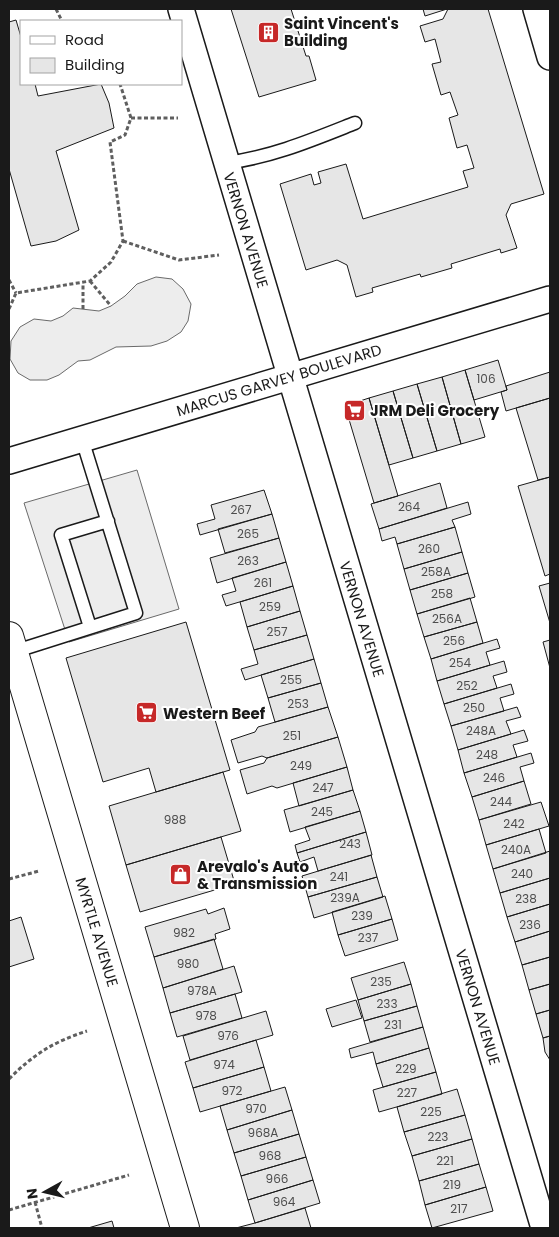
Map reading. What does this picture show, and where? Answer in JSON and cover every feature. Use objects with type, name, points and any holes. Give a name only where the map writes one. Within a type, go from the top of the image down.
[{"type":"main road","name":"MYRTLE AVENUE","points":[[11,644],[185,1228]]},
{"type":"street","name":"VERNON AVENUE","points":[[180,9],[544,1228]]},
{"type":"street","points":[[536,9],[550,57]]},
{"type":"street","name":"MARCUS GARVEY BOULEVARD","points":[[9,461],[550,299]]},
{"type":"lane","points":[[226,163],[257,159],[275,154],[354,123]]},
{"type":"lane","points":[[11,644],[90,627],[136,613],[82,439]]},
{"type":"lane","points":[[90,627],[61,535],[108,521]]},
{"type":"path","points":[[16,293],[90,281],[111,262],[123,241],[110,142],[125,135],[131,118],[120,85]]},
{"type":"path","points":[[131,118],[178,118]]},
{"type":"path","points":[[123,241],[179,260],[218,255]]},
{"type":"path","points":[[9,280],[16,293]]},
{"type":"path","points":[[90,281],[111,306]]},
{"type":"path","points":[[83,283],[83,308]]},
{"type":"path","points":[[9,309],[16,293]]},
{"type":"path","points":[[9,879],[39,871]]},
{"type":"path","points":[[9,1079],[44,1049],[62,1039],[87,1032]]},
{"type":"path","points":[[9,1210],[129,1175]]},
{"type":"path","points":[[35,1202],[42,1228]]},
{"type":"shaded area","points":[[156,277],[172,279],[183,289],[191,304],[188,321],[181,332],[167,341],[151,346],[116,347],[90,360],[78,361],[59,375],[47,380],[30,380],[18,373],[10,359],[11,341],[20,327],[34,319],[51,321],[63,316],[73,308],[99,311],[111,306],[137,284]]},
{"type":"shaded area","points":[[137,470],[179,609],[69,642],[24,503]]},
{"type":"building","name":"Saint Vincent's Building","points":[[231,9],[291,9],[316,80],[259,97]]},
{"type":"building","points":[[423,9],[447,9],[425,16]]},
{"type":"building","points":[[448,9],[488,9],[544,194],[511,204],[506,215],[517,248],[501,253],[500,249],[451,264],[452,268],[421,277],[420,274],[372,288],[373,292],[356,297],[347,265],[337,260],[306,270],[280,184],[311,174],[314,185],[321,183],[318,172],[346,164],[363,219],[468,187],[463,171],[474,168],[467,145],[457,148],[449,118],[458,115],[450,92],[441,95],[432,64],[441,62],[435,39],[425,42],[420,26],[443,19]]},
{"type":"building","points":[[16,20],[20,34],[20,85],[35,85],[38,96],[101,85],[109,103],[114,128],[56,151],[79,230],[56,241],[31,246],[9,169],[9,22]]},
{"type":"building","points":[[498,360],[507,390],[474,400],[465,370]]},
{"type":"building","points":[[465,370],[485,437],[461,444],[442,377]]},
{"type":"building","points":[[550,372],[550,398],[506,411],[501,392],[507,390],[506,386]]},
{"type":"building","points":[[442,377],[461,444],[437,451],[417,384]]},
{"type":"building","points":[[417,384],[437,451],[413,458],[393,391]]},
{"type":"building","points":[[393,391],[413,458],[389,465],[369,398]]},
{"type":"building","points":[[369,398],[398,496],[374,503],[345,406]]},
{"type":"building","points":[[550,398],[550,477],[538,480],[516,408]]},
{"type":"building","points":[[550,477],[550,574],[545,576],[518,486]]},
{"type":"building","points":[[440,483],[447,508],[379,529],[371,504]]},
{"type":"building","points":[[264,490],[272,514],[200,535],[197,524],[215,519],[211,505]]},
{"type":"building","points":[[468,502],[471,514],[452,520],[455,527],[397,544],[395,537],[382,541],[379,529]]},
{"type":"building","points":[[272,514],[279,538],[225,553],[218,529]]},
{"type":"building","points":[[455,527],[462,552],[404,569],[397,544]]},
{"type":"building","points":[[279,538],[286,562],[217,583],[210,558]]},
{"type":"building","points":[[462,552],[468,573],[410,590],[404,569]]},
{"type":"building","points":[[286,562],[293,586],[226,606],[222,595],[236,591],[232,578]]},
{"type":"building","points":[[468,573],[475,597],[417,614],[410,590]]},
{"type":"building","points":[[550,583],[550,623],[539,586]]},
{"type":"building","points":[[293,586],[300,611],[247,627],[240,602]]},
{"type":"building","points":[[470,598],[477,622],[424,637],[417,614]]},
{"type":"building","points":[[300,611],[307,635],[254,650],[247,627]]},
{"type":"building","name":"Western Beef","points":[[186,622],[230,770],[156,792],[149,768],[103,782],[66,658]]},
{"type":"building","points":[[477,622],[483,643],[431,659],[424,637]]},
{"type":"building","points":[[307,635],[314,659],[245,680],[241,669],[258,664],[254,650]]},
{"type":"building","points":[[497,639],[500,648],[486,652],[490,665],[437,681],[431,659]]},
{"type":"building","points":[[550,640],[550,668],[543,642]]},
{"type":"building","points":[[314,659],[321,683],[268,698],[261,675]]},
{"type":"building","points":[[504,661],[507,672],[493,676],[497,688],[444,704],[437,681]]},
{"type":"building","points":[[321,683],[328,707],[275,722],[268,698]]},
{"type":"building","points":[[511,684],[514,694],[500,698],[504,711],[451,726],[444,704]]},
{"type":"building","points":[[328,707],[338,737],[267,758],[262,756],[238,763],[231,740],[255,732],[258,727]]},
{"type":"building","points":[[517,707],[521,717],[506,721],[511,734],[458,750],[451,726]]},
{"type":"building","points":[[524,730],[528,741],[513,745],[517,757],[464,773],[458,750]]},
{"type":"building","points":[[338,737],[347,767],[277,788],[272,786],[247,794],[240,770],[264,763],[267,758]]},
{"type":"building","points":[[531,753],[534,763],[520,767],[524,781],[472,797],[464,773]]},
{"type":"building","points":[[347,767],[353,790],[299,806],[293,783]]},
{"type":"building","points":[[223,772],[241,831],[126,865],[109,806]]},
{"type":"building","points":[[524,781],[531,804],[479,820],[472,797]]},
{"type":"building","points":[[353,790],[360,811],[290,832],[284,810]]},
{"type":"building","points":[[541,802],[549,826],[486,845],[479,820]]},
{"type":"building","points":[[360,811],[366,832],[297,853],[295,845],[310,840],[305,827]]},
{"type":"building","points":[[539,829],[546,853],[493,869],[486,845]]},
{"type":"building","points":[[366,832],[372,855],[318,871],[314,857],[300,862],[297,853]]},
{"type":"building","name":"Arevalo's Auto & Transmission","points":[[221,837],[235,884],[140,912],[126,865]]},
{"type":"building","points":[[550,851],[550,878],[500,893],[493,869]]},
{"type":"building","points":[[371,855],[377,877],[308,897],[302,876]]},
{"type":"building","points":[[377,877],[383,897],[314,918],[308,897]]},
{"type":"building","points":[[550,878],[550,904],[507,917],[500,893]]},
{"type":"building","points":[[385,896],[392,919],[338,935],[332,912]]},
{"type":"building","points":[[550,904],[550,931],[515,942],[507,917]]},
{"type":"building","points":[[224,908],[230,929],[215,934],[216,939],[154,957],[145,927],[206,909],[208,914]]},
{"type":"building","points":[[21,917],[34,959],[9,967],[9,921]]},
{"type":"building","points":[[392,919],[398,940],[345,956],[338,935]]},
{"type":"building","points":[[550,931],[550,957],[522,965],[515,942]]},
{"type":"building","points":[[214,939],[223,969],[163,988],[154,957]]},
{"type":"building","points":[[550,957],[550,984],[529,990],[522,965]]},
{"type":"building","points":[[404,962],[411,984],[358,1000],[351,978]]},
{"type":"building","points":[[234,966],[242,992],[170,1013],[163,988]]},
{"type":"building","points":[[411,984],[417,1006],[364,1021],[358,1000]]},
{"type":"building","points":[[550,984],[550,1010],[536,1014],[529,990]]},
{"type":"building","points":[[235,994],[242,1018],[177,1037],[170,1013]]},
{"type":"building","points":[[356,1000],[362,1018],[332,1027],[326,1009]]},
{"type":"building","points":[[417,1006],[423,1027],[370,1042],[364,1021]]},
{"type":"building","points":[[550,1010],[550,1036],[543,1038],[536,1014]]},
{"type":"building","points":[[266,1011],[273,1035],[190,1060],[183,1036]]},
{"type":"building","points":[[423,1027],[429,1048],[376,1064],[373,1052],[351,1058],[349,1049]]},
{"type":"building","points":[[550,1036],[550,1060],[545,1052],[543,1038]]},
{"type":"building","points":[[256,1040],[264,1067],[193,1088],[185,1062]]},
{"type":"building","points":[[429,1048],[436,1072],[383,1087],[376,1064]]},
{"type":"building","points":[[264,1067],[271,1091],[200,1112],[193,1088]]},
{"type":"building","points":[[436,1072],[442,1094],[379,1112],[373,1090]]},
{"type":"building","points":[[285,1087],[292,1110],[227,1130],[220,1106]]},
{"type":"building","points":[[457,1089],[465,1115],[404,1132],[397,1107]]},
{"type":"building","points":[[292,1110],[299,1134],[234,1153],[227,1130]]},
{"type":"building","points":[[465,1115],[472,1139],[412,1156],[404,1132]]},
{"type":"building","points":[[299,1134],[306,1157],[241,1176],[234,1153]]},
{"type":"building","points":[[472,1139],[479,1164],[419,1181],[412,1156]]},
{"type":"building","points":[[306,1157],[313,1180],[248,1200],[241,1176]]},
{"type":"building","points":[[479,1164],[486,1187],[425,1205],[419,1181]]},
{"type":"building","points":[[313,1180],[320,1203],[255,1223],[248,1200]]},
{"type":"building","points":[[486,1187],[493,1211],[432,1228],[425,1205]]},
{"type":"building","points":[[305,1208],[311,1228],[236,1228],[255,1223]]},
{"type":"building","points":[[112,1221],[114,1228],[88,1228]]},
{"type":"place","name":"Saint Vincent's Building","points":[[268,32]]},
{"type":"place","name":"JRM Deli Grocery","points":[[354,410]]},
{"type":"place","name":"Western Beef","points":[[147,713]]},
{"type":"place","name":"Arevalo's Auto & Transmission","points":[[181,875]]}]
